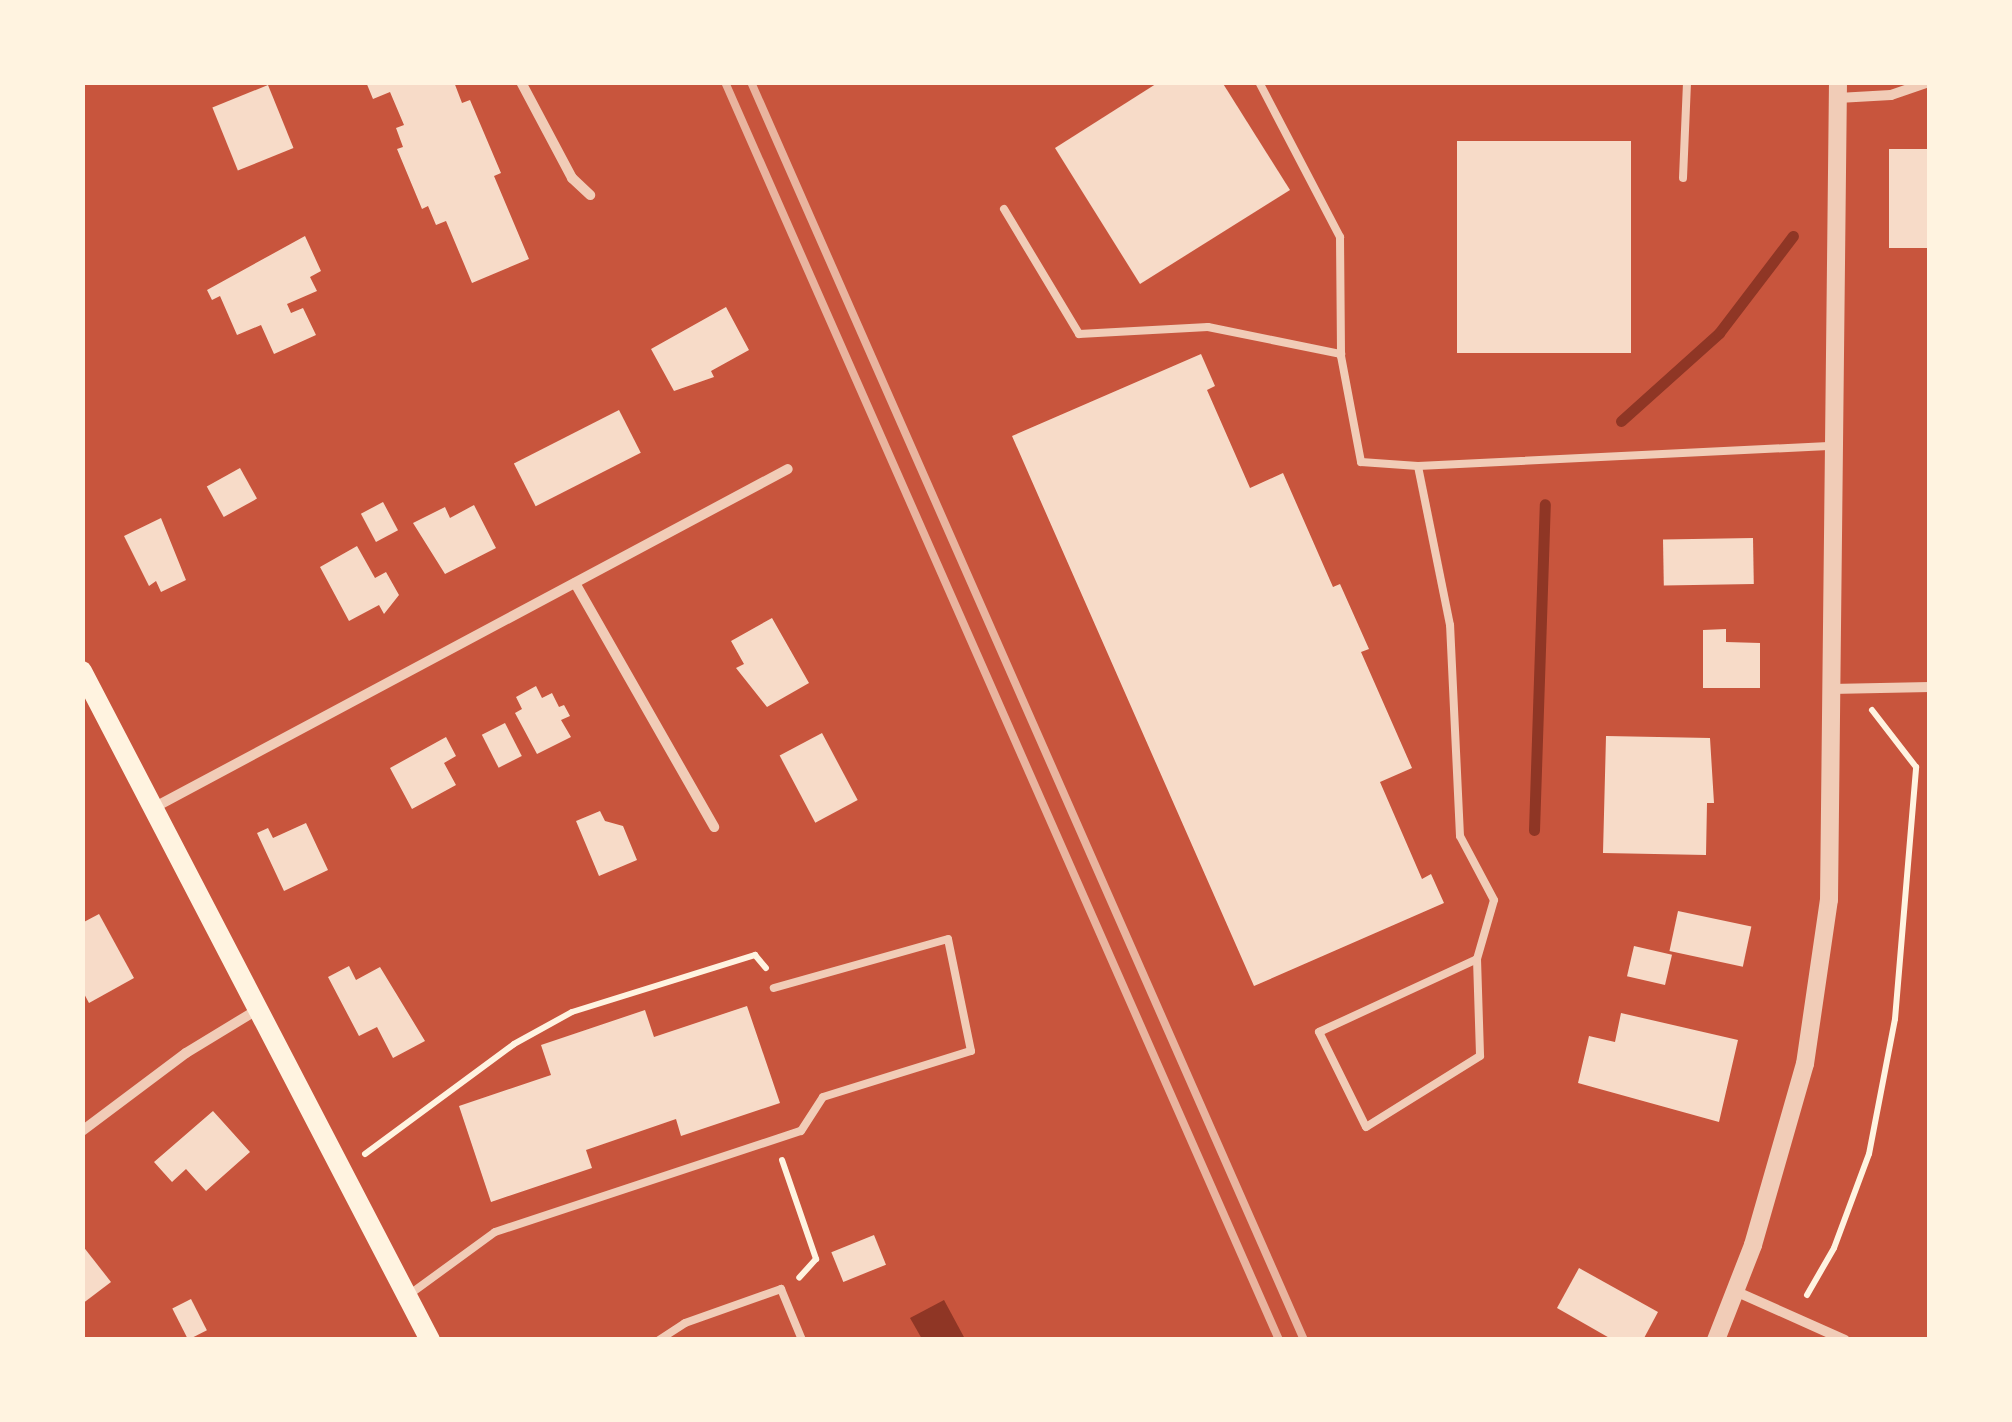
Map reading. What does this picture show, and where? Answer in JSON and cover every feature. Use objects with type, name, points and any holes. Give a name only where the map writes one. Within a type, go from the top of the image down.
[{"type":"main road","points":[[82,671],[156,806],[255,1011],[430,1340]]},
{"type":"street","points":[[522,82],[572,178],[590,195]]},
{"type":"street","points":[[1716,1340],[1789,1124],[1818,1002],[1829,900],[1830,446],[1838,90],[1891,95],[1929,82]]},
{"type":"street","points":[[156,806],[788,470]]},
{"type":"street","points":[[575,583],[714,826]]},
{"type":"street","points":[[1830,689],[1930,688]]},
{"type":"street","points":[[82,1130],[186,1053],[255,1011]]},
{"type":"street","points":[[1735,1292],[1845,1340]]},
{"type":"lane","points":[[1258,82],[1340,237],[1341,354],[1361,462],[1418,466],[1830,446]]},
{"type":"lane","points":[[1683,178],[1687,82]]},
{"type":"lane","points":[[1004,210],[1079,334],[1208,327],[1341,354]]},
{"type":"lane","points":[[1418,466],[1450,625],[1460,836],[1494,900],[1478,959],[1480,1056],[1366,1127],[1320,1032],[1478,959]]},
{"type":"lane","points":[[406,1297],[496,1232],[775,1140],[801,1130],[823,1097],[971,1051],[948,940],[774,988]]},
{"type":"lane","points":[[659,1340],[685,1323],[781,1289],[802,1340]]},
{"type":"path","points":[[1807,1295],[1834,1248],[1869,1154],[1895,1019],[1916,767],[1872,708]]},
{"type":"path","points":[[360,1157],[514,1044],[572,1012],[755,955],[762,958],[774,988]]},
{"type":"path","points":[[775,1140],[816,1258],[814,1268],[781,1289]]},
{"type":"shaded area","points":[[944,1300],[965,1339],[922,1339],[910,1318]]},
{"type":"building","points":[[366,82],[454,82],[462,103],[470,100],[501,173],[494,176],[529,259],[472,283],[446,221],[436,225],[428,206],[422,209],[397,149],[403,147],[396,128],[404,125],[390,92],[373,99]]},
{"type":"building","points":[[1159,82],[1222,82],[1290,190],[1140,284],[1055,148]]},
{"type":"building","points":[[268,85],[293,148],[238,171],[212,107]]},
{"type":"building","points":[[1457,141],[1631,141],[1631,353],[1457,353]]},
{"type":"building","points":[[1889,149],[1929,149],[1929,248],[1889,248]]},
{"type":"building","points":[[305,236],[321,271],[310,277],[317,291],[287,304],[291,313],[303,308],[316,335],[274,354],[261,325],[237,335],[220,296],[212,300],[207,290]]},
{"type":"building","points":[[726,307],[749,350],[711,371],[714,377],[674,391],[651,349]]},
{"type":"building","points":[[1201,354],[1215,386],[1207,390],[1250,488],[1283,473],[1333,587],[1340,584],[1369,649],[1361,652],[1412,768],[1380,782],[1422,879],[1431,874],[1444,903],[1254,986],[1012,436]]},
{"type":"building","points":[[619,410],[641,453],[536,506],[514,464]]},
{"type":"building","points":[[240,468],[257,499],[224,517],[207,486]]},
{"type":"building","points":[[383,502],[398,530],[376,542],[361,514]]},
{"type":"building","points":[[474,505],[496,548],[445,574],[413,523],[445,507],[450,518]]},
{"type":"building","points":[[161,518],[186,580],[161,592],[156,581],[149,586],[124,536]]},
{"type":"building","points":[[1753,538],[1754,584],[1664,586],[1663,540]]},
{"type":"building","points":[[357,546],[375,578],[386,572],[399,595],[384,614],[379,605],[349,621],[320,567]]},
{"type":"building","points":[[772,618],[809,683],[767,707],[736,668],[744,664],[731,641]]},
{"type":"building","points":[[1726,629],[1726,642],[1760,643],[1760,688],[1703,688],[1703,630]]},
{"type":"building","points":[[536,686],[542,698],[552,693],[559,707],[564,705],[570,716],[561,720],[571,737],[537,754],[515,713],[522,709],[516,697]]},
{"type":"building","points":[[505,723],[522,756],[499,768],[482,735]]},
{"type":"building","points":[[822,733],[858,800],[815,823],[780,756]]},
{"type":"building","points":[[1606,736],[1710,738],[1714,803],[1707,803],[1706,855],[1603,853]]},
{"type":"building","points":[[446,737],[456,756],[444,763],[456,785],[412,809],[390,768]]},
{"type":"building","points":[[600,811],[605,821],[623,826],[637,860],[599,876],[576,821]]},
{"type":"building","points":[[306,823],[328,870],[284,891],[257,833],[268,828],[273,838]]},
{"type":"building","points":[[1678,911],[1751,927],[1743,967],[1669,951]]},
{"type":"building","points":[[99,914],[134,978],[89,1003],[82,990],[82,923]]},
{"type":"building","points":[[1634,946],[1672,955],[1665,985],[1627,976]]},
{"type":"building","points":[[349,966],[356,980],[380,967],[425,1041],[393,1058],[377,1027],[359,1036],[328,977]]},
{"type":"building","points":[[747,1006],[780,1103],[681,1136],[676,1119],[586,1150],[592,1168],[491,1202],[459,1106],[551,1075],[541,1045],[645,1010],[654,1037]]},
{"type":"building","points":[[1621,1013],[1738,1040],[1719,1122],[1578,1083],[1589,1036],[1615,1042]]},
{"type":"building","points":[[213,1111],[250,1152],[206,1191],[186,1169],[172,1182],[154,1162]]},
{"type":"building","points":[[874,1235],[886,1265],[843,1282],[831,1252]]},
{"type":"building","points":[[82,1245],[111,1282],[82,1304]]},
{"type":"building","points":[[1579,1268],[1658,1312],[1643,1340],[1613,1340],[1557,1308]]},
{"type":"building","points":[[191,1299],[207,1330],[188,1340],[172,1309]]},
{"type":"waterway","points":[[1621,421],[1719,333],[1793,236]]},
{"type":"waterway","points":[[1534,830],[1545,504]]},
{"type":"railway","points":[[725,82],[1279,1340]]},
{"type":"railway","points":[[751,82],[1304,1340]]}]
